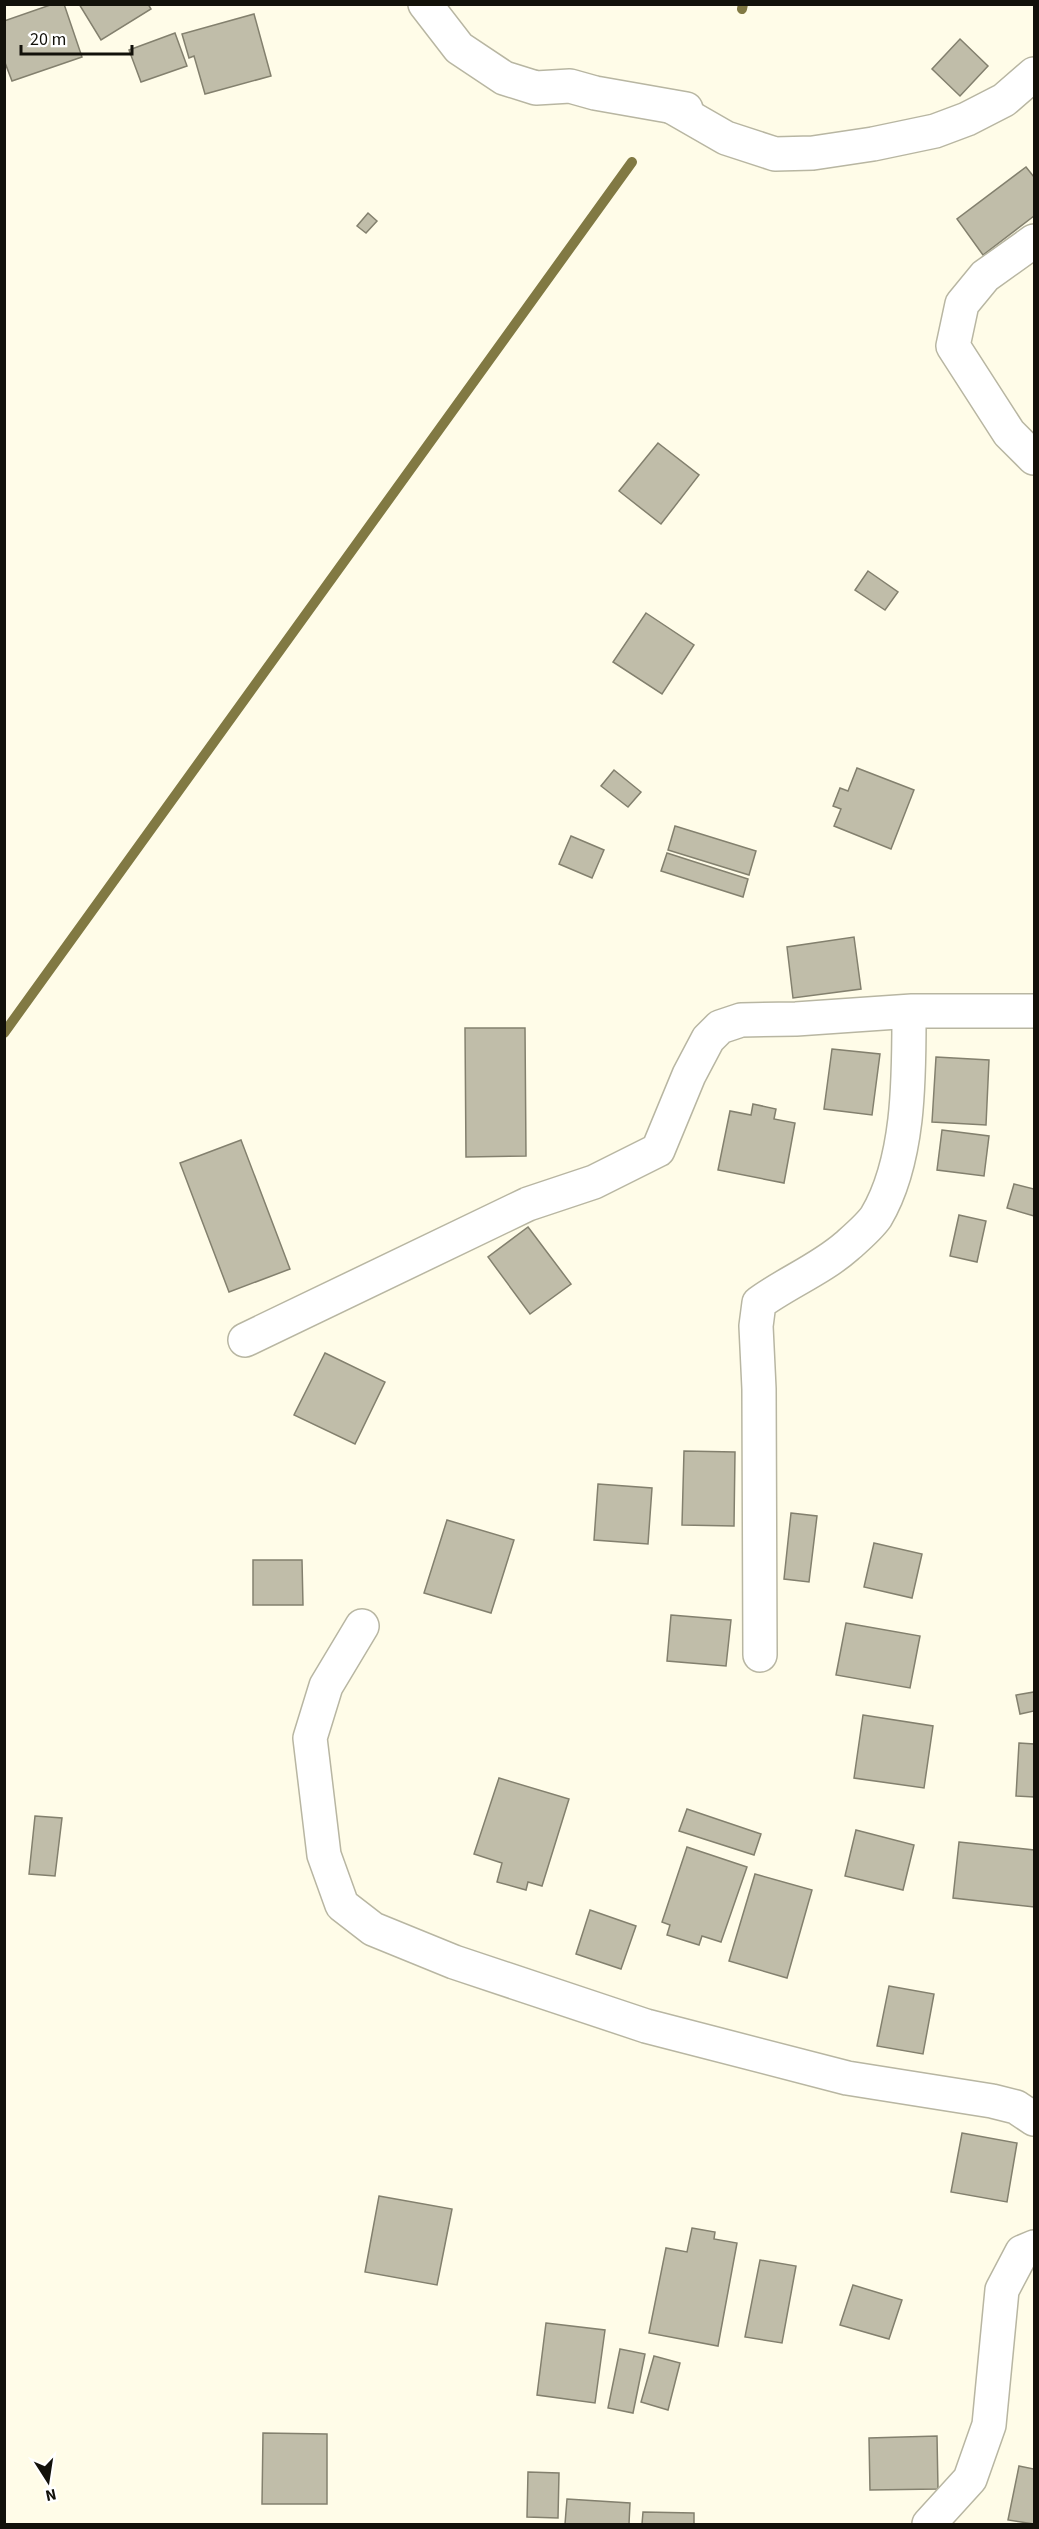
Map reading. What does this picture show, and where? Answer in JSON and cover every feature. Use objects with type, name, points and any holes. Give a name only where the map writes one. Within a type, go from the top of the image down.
[{"type":"street","points":[[425,4],[459,48],[504,78],[536,88],[570,86],[595,93],[679,108],[726,138],[775,154],[813,153],[873,144],[945,127],[967,119],[1004,100],[1035,74]]},
{"type":"street","points":[[1035,241],[985,276],[962,304],[953,346],[1010,433],[1035,458]]},
{"type":"street","points":[[245,1340],[528,1204],[594,1182],[658,1150],[689,1075],[708,1039],[720,1027],[741,1020],[909,1012],[1035,1011]]},
{"type":"street","points":[[760,1654],[759,1389],[756,1326],[759,1304],[777,1289],[845,1248],[875,1218],[892,1179],[907,1114],[909,1012]]},
{"type":"street","points":[[362,1626],[326,1686],[310,1738],[324,1855],[342,1905],[373,1929],[454,1962],[646,2026],[847,2078],[992,2101],[1016,2108],[1035,2120]]},
{"type":"street","points":[[929,2524],[970,2479],[989,2425],[1002,2290],[1022,2252],[1035,2247]]},
{"type":"building","points":[[53,4],[64,4],[82,57],[12,81],[4,60],[4,21]]},
{"type":"building","points":[[79,4],[148,4],[151,9],[101,40]]},
{"type":"building","points":[[254,14],[271,76],[205,94],[194,56],[189,58],[182,34]]},
{"type":"building","points":[[175,33],[187,66],[141,82],[129,50]]},
{"type":"building","points":[[960,39],[988,66],[960,96],[932,69]]},
{"type":"building","points":[[1026,167],[1034,177],[1034,216],[983,255],[957,219]]},
{"type":"building","points":[[368,213],[377,221],[366,233],[357,226]]},
{"type":"building","points":[[658,443],[699,475],[661,524],[619,491]]},
{"type":"building","points":[[868,571],[898,592],[885,610],[855,590]]},
{"type":"building","points":[[646,613],[694,645],[662,694],[613,662]]},
{"type":"building","points":[[857,768],[914,790],[891,849],[834,826],[841,809],[833,806],[840,788],[848,791]]},
{"type":"building","points":[[614,770],[641,792],[628,807],[601,786]]},
{"type":"building","points":[[675,826],[756,851],[749,875],[668,850]]},
{"type":"building","points":[[571,836],[604,850],[592,878],[559,864]]},
{"type":"building","points":[[667,853],[748,879],[743,897],[661,871]]},
{"type":"building","points":[[854,937],[861,989],[793,998],[787,947]]},
{"type":"building","points":[[465,1028],[525,1028],[526,1156],[466,1157]]},
{"type":"building","points":[[832,1049],[880,1054],[872,1115],[824,1109]]},
{"type":"building","points":[[936,1057],[989,1060],[986,1125],[932,1122]]},
{"type":"building","points":[[753,1104],[776,1109],[774,1119],[795,1123],[784,1183],[718,1170],[730,1111],[751,1115]]},
{"type":"building","points":[[942,1130],[989,1136],[984,1176],[937,1170]]},
{"type":"building","points":[[241,1140],[290,1269],[229,1292],[180,1163]]},
{"type":"building","points":[[1014,1184],[1034,1189],[1034,1216],[1007,1208]]},
{"type":"building","points":[[959,1215],[986,1221],[977,1262],[950,1256]]},
{"type":"building","points":[[528,1227],[571,1284],[530,1314],[488,1257]]},
{"type":"building","points":[[325,1353],[385,1382],[355,1444],[294,1415]]},
{"type":"building","points":[[684,1451],[735,1452],[734,1526],[682,1525]]},
{"type":"building","points":[[598,1484],[652,1488],[648,1544],[594,1540]]},
{"type":"building","points":[[791,1513],[817,1516],[809,1582],[784,1579]]},
{"type":"building","points":[[447,1520],[514,1540],[491,1613],[424,1593]]},
{"type":"building","points":[[874,1543],[922,1554],[912,1598],[864,1587]]},
{"type":"building","points":[[253,1560],[302,1560],[303,1605],[253,1605]]},
{"type":"building","points":[[671,1615],[731,1620],[726,1666],[667,1661]]},
{"type":"building","points":[[846,1623],[920,1636],[910,1688],[836,1675]]},
{"type":"building","points":[[1034,1692],[1034,1711],[1020,1714],[1016,1695]]},
{"type":"building","points":[[863,1715],[933,1726],[924,1788],[854,1778]]},
{"type":"building","points":[[1019,1743],[1034,1744],[1034,1797],[1016,1796]]},
{"type":"building","points":[[499,1778],[569,1799],[542,1886],[528,1882],[526,1890],[497,1882],[502,1863],[474,1854]]},
{"type":"building","points":[[687,1809],[761,1834],[754,1855],[679,1831]]},
{"type":"building","points":[[35,1816],[62,1818],[55,1876],[29,1874]]},
{"type":"building","points":[[856,1830],[914,1845],[903,1890],[845,1876]]},
{"type":"building","points":[[959,1842],[1034,1850],[1034,1907],[953,1898]]},
{"type":"building","points":[[687,1847],[747,1867],[721,1942],[702,1936],[699,1945],[667,1935],[670,1925],[662,1922]]},
{"type":"building","points":[[755,1874],[812,1890],[787,1978],[729,1961]]},
{"type":"building","points":[[590,1910],[636,1926],[621,1969],[576,1954]]},
{"type":"building","points":[[889,1986],[934,1994],[923,2054],[877,2046]]},
{"type":"building","points":[[962,2133],[1017,2143],[1007,2202],[951,2192]]},
{"type":"building","points":[[379,2196],[452,2209],[437,2285],[365,2272]]},
{"type":"building","points":[[692,2228],[715,2232],[714,2239],[737,2243],[718,2346],[649,2333],[666,2248],[687,2252]]},
{"type":"building","points":[[760,2260],[796,2266],[782,2343],[745,2337]]},
{"type":"building","points":[[853,2285],[902,2300],[889,2339],[840,2325]]},
{"type":"building","points":[[546,2323],[605,2330],[595,2403],[537,2395]]},
{"type":"building","points":[[620,2349],[645,2354],[633,2413],[608,2408]]},
{"type":"building","points":[[654,2356],[680,2363],[668,2410],[641,2402]]},
{"type":"building","points":[[263,2433],[327,2434],[327,2504],[262,2504]]},
{"type":"building","points":[[937,2436],[938,2489],[870,2490],[869,2438]]},
{"type":"building","points":[[1019,2466],[1034,2469],[1034,2524],[1008,2520]]},
{"type":"building","points":[[528,2472],[559,2473],[558,2518],[527,2517]]},
{"type":"building","points":[[567,2499],[630,2503],[629,2524],[565,2524]]},
{"type":"building","points":[[643,2512],[694,2513],[694,2524],[642,2524]]},
{"type":"waterway","points":[[742,9],[743,4]]},
{"type":"waterway","points":[[4,1033],[632,162]]}]
